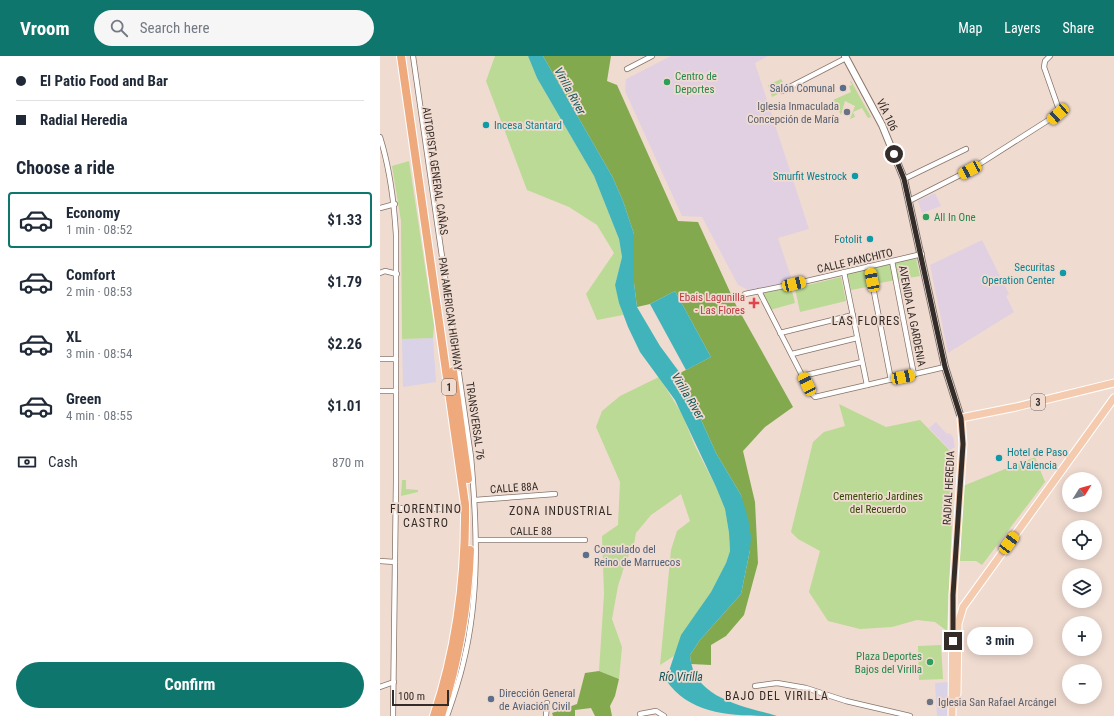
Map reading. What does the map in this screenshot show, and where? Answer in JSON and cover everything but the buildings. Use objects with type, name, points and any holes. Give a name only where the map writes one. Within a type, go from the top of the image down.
[{"type":"highway","name":"PAN AMERICAN HIGHWAY","points":[[402,56],[466,504],[464,569],[456,631],[451,659],[434,716]]},
{"type":"highway","name":"AUTOPISTA GENERAL CAÑAS","points":[[407,56],[465,457],[470,504],[470,566],[463,631],[456,662],[440,716]]},
{"type":"main road","name":"VÍA 106","points":[[845,57],[882,125],[904,179],[922,254],[945,367],[961,418]]},
{"type":"main road","name":"3","points":[[961,418],[1016,407],[1113,384]]},
{"type":"main road","points":[[957,716],[958,624],[964,607],[977,586],[1102,412],[1113,394],[1113,384]]},
{"type":"main road","points":[[1102,412],[1114,398]]},
{"type":"main road","name":"RADIAL HEREDIA","points":[[952,716],[953,595],[963,436],[961,418]]},
{"type":"main road","points":[[960,489],[961,510],[957,593],[959,599],[963,600],[966,598],[977,586]]},
{"type":"street","name":"TRANSVERSAL 76","points":[[413,56],[466,426],[475,500],[476,540],[473,602],[468,643],[447,716]]},
{"type":"street","points":[[626,70],[652,56]]},
{"type":"street","points":[[909,201],[970,170],[1058,114],[1058,107],[1044,67],[1045,61],[1050,56]]},
{"type":"street","points":[[782,91],[845,57]]},
{"type":"street","points":[[380,137],[389,170],[394,204],[397,274],[393,716]]},
{"type":"street","points":[[904,179],[966,149]]},
{"type":"street","points":[[380,208],[394,204]]},
{"type":"street","name":"CALLE PANCHITO","points":[[745,294],[922,254]]},
{"type":"street","name":"AVENIDA LA GARDENIA","points":[[892,261],[914,375]]},
{"type":"street","points":[[869,266],[891,380]]},
{"type":"street","points":[[380,273],[384,271],[397,274]]},
{"type":"street","points":[[844,272],[867,385]]},
{"type":"street","points":[[759,291],[811,393],[815,396],[945,367]]},
{"type":"street","points":[[780,332],[853,316]]},
{"type":"street","points":[[792,354],[857,338]]},
{"type":"street","points":[[380,359],[396,359]]},
{"type":"street","points":[[802,376],[862,362]]},
{"type":"street","points":[[380,391],[396,391]]},
{"type":"street","name":"CALLE 88A","points":[[475,500],[555,494]]},
{"type":"street","points":[[396,508],[449,508]]},
{"type":"street","name":"CALLE 88","points":[[476,540],[585,540]]},
{"type":"street","points":[[380,561],[395,562]]},
{"type":"street","points":[[380,687],[394,682]]},
{"type":"street","points":[[755,686],[777,683],[806,688],[839,699],[910,716]]},
{"type":"street","points":[[546,716],[547,703]]},
{"type":"street","points":[[640,714],[647,715],[656,711],[664,716]]},
{"type":"shaded area","points":[[671,56],[768,56],[755,63],[809,229],[778,238],[793,283],[750,291],[738,285],[702,217],[682,216],[625,91],[626,79]]},
{"type":"shaded area","points":[[935,193],[941,206],[922,213],[918,201]]},
{"type":"shaded area","points":[[982,240],[1009,294],[1006,296],[1014,312],[948,353],[930,265]]},
{"type":"shaded area","points":[[433,338],[436,382],[403,387],[402,339]]},
{"type":"shaded area","points":[[936,422],[947,434],[949,433],[953,437],[955,447],[950,450],[929,428]]},
{"type":"shaded area","points":[[949,682],[949,716],[937,716],[935,683]]},
{"type":"green space","points":[[495,56],[528,56],[537,78],[594,176],[619,239],[622,257],[615,285],[623,315],[597,320],[586,294],[614,253],[597,225],[569,207],[527,190],[486,81]]},
{"type":"green space","points":[[543,56],[611,56],[607,81],[617,85],[678,221],[698,222],[736,305],[793,407],[765,427],[743,451],[755,502],[758,563],[744,615],[726,636],[711,645],[711,665],[691,664],[690,655],[700,640],[741,594],[750,550],[741,495],[716,453],[680,373],[711,357],[675,291],[650,304],[637,307],[634,283],[634,234],[623,201],[612,176]]},
{"type":"green space","points":[[781,79],[783,82],[776,86],[780,93],[772,97],[768,85]]},
{"type":"green space","points":[[850,81],[871,117],[868,118],[862,108],[853,112],[855,117],[850,119],[855,106],[845,101],[841,115],[833,100],[851,92],[849,86],[852,85]]},
{"type":"green space","points":[[409,161],[434,326],[433,338],[402,339],[401,221],[392,166]]},
{"type":"green space","points":[[916,258],[920,276],[898,280],[895,262]]},
{"type":"green space","points":[[892,262],[896,280],[875,284],[871,267]]},
{"type":"green space","points":[[868,268],[872,286],[851,290],[847,272]]},
{"type":"green space","points":[[841,277],[846,301],[800,312],[795,288]]},
{"type":"green space","points":[[791,287],[795,303],[770,310],[763,294]]},
{"type":"green space","points":[[659,377],[682,414],[695,446],[716,487],[725,509],[730,551],[726,563],[711,592],[682,635],[674,656],[660,665],[671,550],[677,531],[690,521],[681,494],[651,515],[636,533],[634,544],[626,561],[618,586],[612,619],[622,647],[619,679],[599,671],[604,594],[602,536],[618,525],[620,482],[596,427],[602,411],[620,396]]},
{"type":"green space","name":"Cementerio Jardines del Recuerdo","points":[[839,404],[886,427],[920,420],[955,456],[947,631],[935,622],[917,620],[892,627],[860,629],[828,621],[809,592],[820,551],[798,539],[791,532],[813,442],[824,432],[845,426]]},
{"type":"green space","points":[[1035,457],[1045,482],[982,565],[976,561],[960,561],[963,486]]},
{"type":"green space","points":[[402,480],[406,480],[406,489],[418,490],[418,492],[401,496]]},
{"type":"green space","name":"Plaza Deportes Bajos del Virilla","points":[[941,645],[943,679],[919,680],[918,646]]},
{"type":"green space","points":[[599,671],[619,679],[615,696],[610,706],[612,716],[595,716],[591,708],[575,710],[575,716],[553,716],[552,713],[577,704],[585,673]]},
{"type":"water","name":"Río Virilla","points":[[528,56],[543,56],[612,176],[623,201],[634,234],[634,283],[637,307],[660,346],[680,373],[716,453],[741,495],[748,518],[751,537],[750,550],[741,594],[700,640],[690,655],[693,670],[700,682],[710,691],[722,698],[736,704],[777,716],[715,712],[688,701],[676,692],[666,680],[681,635],[711,592],[726,563],[730,551],[725,509],[675,400],[640,352],[628,327],[619,303],[615,285],[622,257],[619,239],[594,176],[537,78]]},
{"type":"water","points":[[675,291],[711,357],[686,370],[650,304]]},
{"type":"place","name":"Centro de Deportes","points":[[667,82]]},
{"type":"place","name":"Salón Comunal","points":[[843,88]]},
{"type":"place","name":"Iglesia Inmaculada Concepción de María","points":[[847,112]]},
{"type":"place","name":"Incesa Stantard","points":[[486,125]]},
{"type":"place","name":"Smurfit Westrock","points":[[855,176]]},
{"type":"place","name":"All In One","points":[[926,217]]},
{"type":"place","name":"Fotolit","points":[[870,239]]},
{"type":"place","name":"Securitas Operation Center","points":[[1063,273]]},
{"type":"place","name":"Ebais Lagunilla - Las Flores","points":[[754,303]]},
{"type":"place","name":"Hotel de Paso La Valencia","points":[[999,458]]},
{"type":"place","name":"Consulado del Reino de Marruecos","points":[[586,555]]},
{"type":"place","name":"Plaza Deportes Bajos del Virilla","points":[[930,662]]},
{"type":"place","name":"Dirección General de Aviación Civil","points":[[491,699]]},
{"type":"place","name":"Iglesia San Rafael Arcángel","points":[[930,702]]},
{"type":"district","name":"LAS FLORES","points":[[866,321]]},
{"type":"district","name":"ZONA INDUSTRIAL","points":[[561,511]]},
{"type":"district","name":"FLORENTINO CASTRO","points":[[426,516]]},
{"type":"district","name":"BAJO DEL VIRILLA","points":[[777,696]]},
{"type":"route","points":[[894,154],[904,179],[922,254],[945,367],[961,418],[963,444],[953,595],[953,641]]},
{"type":"water label","name":"Virilla River","points":[[570,91]]},
{"type":"water label","name":"Virilla River","points":[[688,396]]}]
